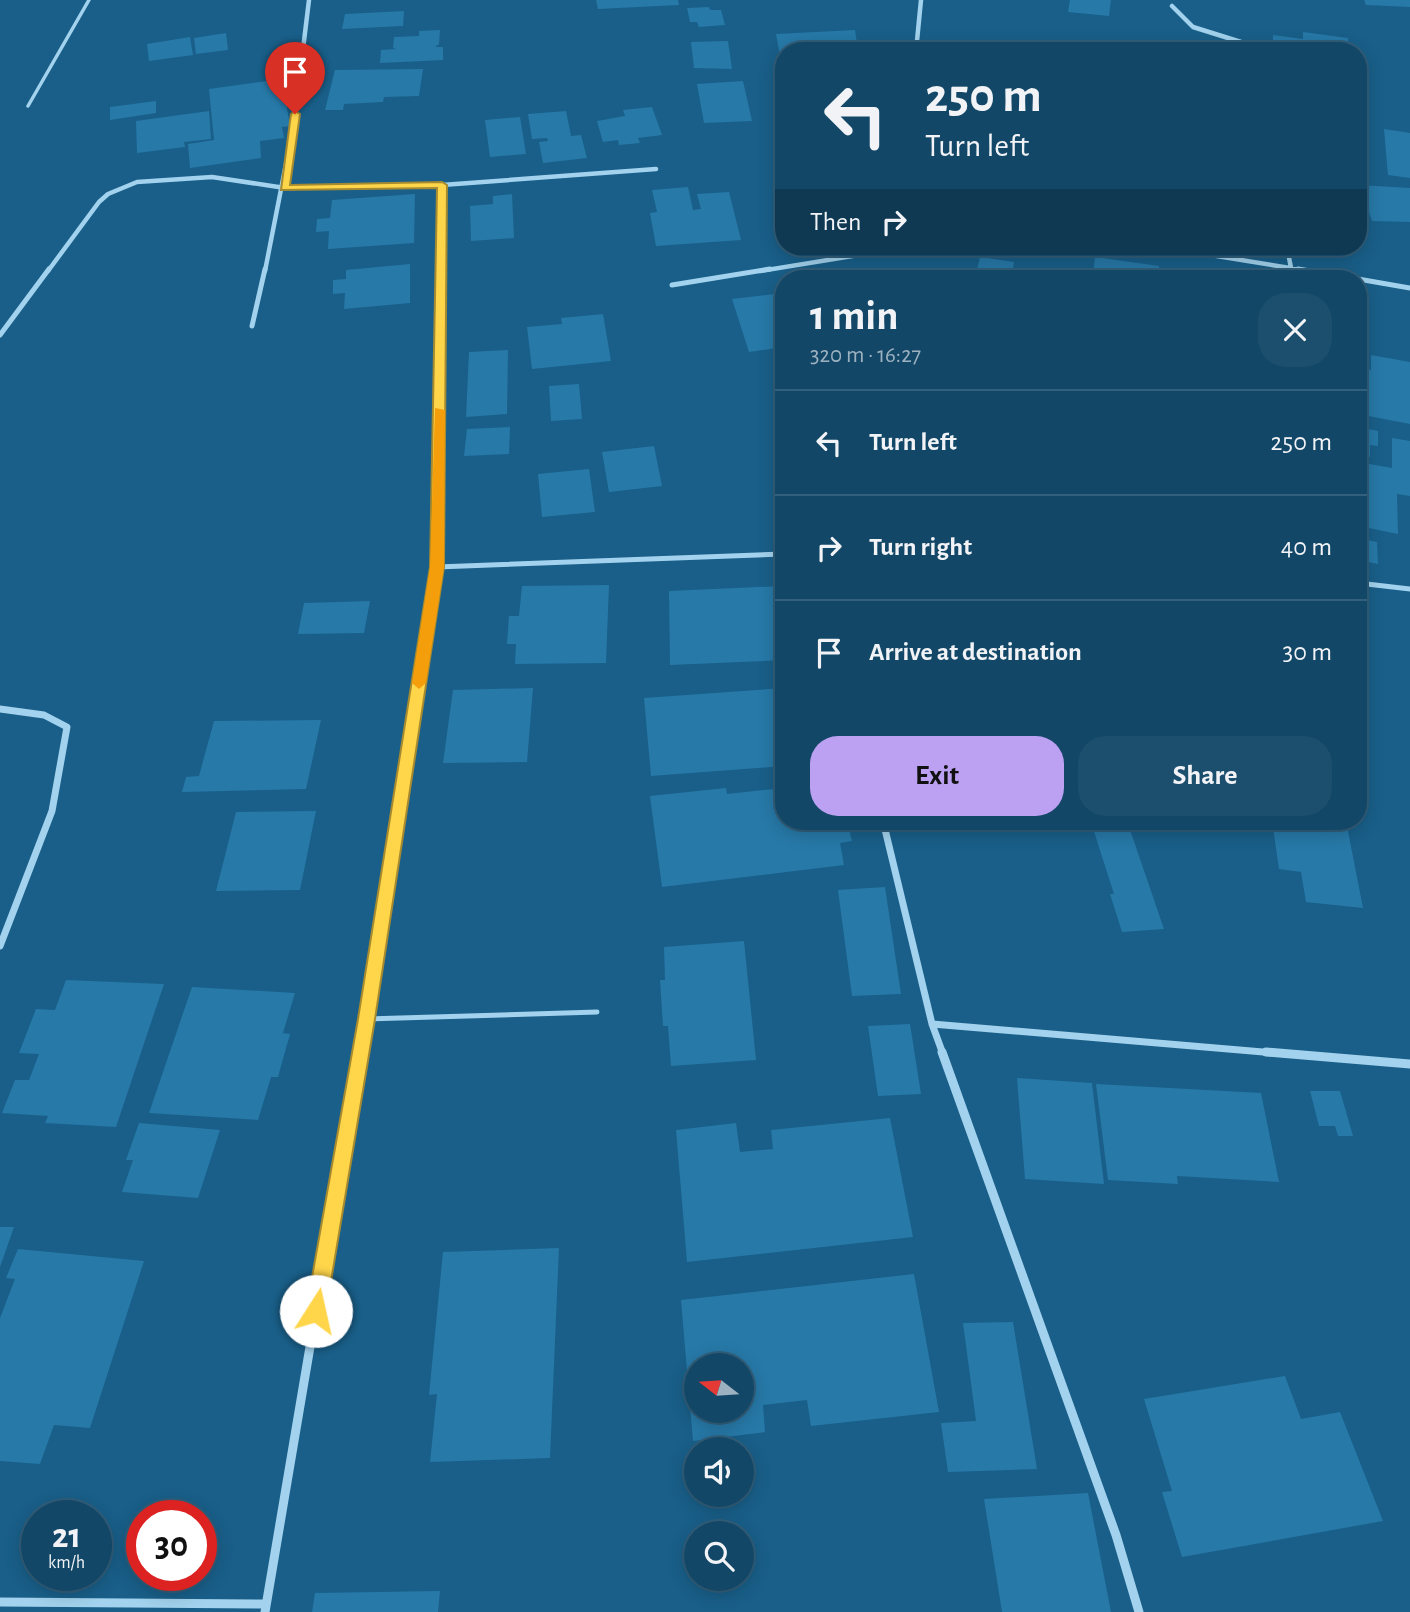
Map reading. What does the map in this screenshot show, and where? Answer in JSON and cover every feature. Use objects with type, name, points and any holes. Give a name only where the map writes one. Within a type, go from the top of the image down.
[{"type":"street","points":[[252,326],[285,188],[306,41],[309,0]]},
{"type":"street","points":[[917,42],[921,0]]},
{"type":"street","points":[[1172,6],[1181,22],[1198,31],[1237,42]]},
{"type":"street","points":[[0,335],[108,194],[138,182],[212,177],[285,188],[442,185],[656,169]]},
{"type":"street","points":[[0,1602],[265,1608],[366,1019],[437,567],[442,185]]},
{"type":"street","points":[[672,285],[852,256]]},
{"type":"street","points":[[1217,256],[1303,270]]},
{"type":"street","points":[[1289,256],[1291,268]]},
{"type":"street","points":[[1367,281],[1410,288]]},
{"type":"street","points":[[437,567],[775,554]]},
{"type":"street","points":[[1367,584],[1410,589]]},
{"type":"street","points":[[0,709],[44,715],[67,727],[52,811],[0,946]]},
{"type":"street","points":[[885,830],[932,1024],[1115,1535],[1139,1612]]},
{"type":"street","points":[[932,1024],[1410,1064]]},
{"type":"lane","points":[[29,106],[89,0]]},
{"type":"lane","points":[[366,1019],[597,1012]]},
{"type":"building","points":[[596,0],[678,0],[679,5],[598,9]]},
{"type":"building","points":[[1070,0],[1111,0],[1109,16],[1068,12]]},
{"type":"building","points":[[1364,0],[1410,0],[1410,7],[1366,5]]},
{"type":"building","points":[[709,7],[710,10],[721,10],[725,25],[699,27],[697,22],[690,22],[687,8]]},
{"type":"building","points":[[404,11],[403,26],[342,29],[345,14]]},
{"type":"building","points":[[440,30],[439,44],[435,47],[443,47],[443,60],[380,63],[381,50],[396,49],[393,48],[394,37],[419,36],[419,31]]},
{"type":"building","points":[[855,30],[857,42],[777,42],[776,34]]},
{"type":"building","points":[[1303,32],[1348,38],[1348,42],[1273,42],[1273,35],[1303,39]]},
{"type":"building","points":[[226,33],[228,50],[196,54],[194,38]]},
{"type":"building","points":[[190,37],[193,55],[149,61],[147,44]]},
{"type":"building","points":[[1181,40],[1202,42],[1181,42]]},
{"type":"building","points":[[728,41],[732,69],[694,68],[691,42]]},
{"type":"building","points":[[423,69],[419,96],[384,97],[383,102],[344,104],[343,110],[325,110],[335,70]]},
{"type":"building","points":[[282,79],[290,126],[282,127],[284,138],[260,141],[261,158],[190,168],[188,144],[214,140],[209,89]]},
{"type":"building","points":[[743,81],[752,121],[704,123],[697,84]]},
{"type":"building","points":[[156,101],[156,113],[110,120],[110,107]]},
{"type":"building","points":[[652,107],[662,135],[638,138],[640,143],[619,145],[618,140],[603,142],[597,121],[625,116],[623,110]]},
{"type":"building","points":[[209,111],[211,139],[184,142],[185,147],[137,153],[136,121]]},
{"type":"building","points":[[566,111],[571,136],[581,135],[587,158],[543,163],[539,142],[548,141],[547,138],[532,139],[528,114]]},
{"type":"building","points":[[520,117],[526,154],[490,157],[485,120]]},
{"type":"building","points":[[1384,129],[1410,133],[1410,178],[1388,175]]},
{"type":"building","points":[[1367,185],[1410,188],[1410,222],[1372,221],[1367,207]]},
{"type":"building","points":[[688,187],[693,210],[701,209],[697,194],[729,192],[741,240],[656,246],[650,213],[657,212],[652,190]]},
{"type":"building","points":[[415,194],[414,243],[328,249],[329,231],[316,232],[317,219],[330,218],[332,200]]},
{"type":"building","points":[[512,194],[514,238],[471,241],[470,206],[493,204],[493,196]]},
{"type":"building","points":[[980,257],[1014,262],[1012,270],[977,270]]},
{"type":"building","points":[[1095,257],[1159,266],[1159,270],[1094,270]]},
{"type":"building","points":[[410,264],[410,303],[344,309],[345,293],[333,294],[333,280],[346,279],[346,270]]},
{"type":"building","points":[[775,294],[775,348],[749,352],[732,299]]},
{"type":"building","points":[[603,314],[611,361],[532,369],[527,327],[562,324],[561,318]]},
{"type":"building","points":[[508,350],[507,414],[466,417],[469,352]]},
{"type":"building","points":[[1371,355],[1410,362],[1410,424],[1367,416],[1367,369],[1371,370]]},
{"type":"building","points":[[579,384],[582,419],[551,421],[549,386]]},
{"type":"building","points":[[510,427],[509,454],[464,456],[467,429]]},
{"type":"building","points":[[1367,429],[1378,431],[1378,446],[1370,445],[1370,457],[1367,456]]},
{"type":"building","points":[[1392,438],[1410,441],[1410,496],[1397,494],[1398,534],[1367,528],[1367,464],[1392,468]]},
{"type":"building","points":[[654,446],[662,486],[609,492],[602,452]]},
{"type":"building","points":[[589,469],[595,512],[542,517],[538,474]]},
{"type":"building","points":[[1367,540],[1377,542],[1378,564],[1367,562]]},
{"type":"building","points":[[609,585],[606,663],[515,664],[516,644],[507,644],[509,616],[519,616],[522,586]]},
{"type":"building","points":[[775,586],[775,660],[670,665],[669,591]]},
{"type":"building","points":[[370,601],[364,633],[298,634],[304,603]]},
{"type":"building","points":[[533,688],[527,762],[443,763],[453,690]]},
{"type":"building","points":[[775,689],[775,767],[651,776],[644,698]]},
{"type":"building","points":[[321,720],[306,789],[182,792],[186,777],[199,776],[214,721]]},
{"type":"building","points":[[726,788],[727,794],[775,789],[775,830],[849,830],[852,841],[840,843],[844,865],[662,887],[650,796]]},
{"type":"building","points":[[316,811],[300,890],[216,891],[236,812]]},
{"type":"building","points":[[1094,830],[1130,830],[1164,929],[1122,932],[1110,894],[1114,894]]},
{"type":"building","points":[[1273,830],[1348,830],[1363,908],[1306,902],[1301,872],[1279,869]]},
{"type":"building","points":[[885,887],[901,994],[852,996],[838,890]]},
{"type":"building","points":[[744,941],[756,1060],[671,1066],[668,1026],[663,1026],[660,980],[665,980],[664,947]]},
{"type":"building","points":[[66,980],[164,984],[116,1127],[45,1123],[48,1116],[2,1113],[15,1080],[29,1080],[39,1054],[19,1053],[36,1009],[55,1010]]},
{"type":"building","points":[[192,987],[295,993],[283,1033],[290,1034],[278,1077],[271,1077],[258,1120],[149,1113]]},
{"type":"building","points":[[910,1024],[921,1094],[878,1096],[868,1026]]},
{"type":"building","points":[[1017,1078],[1092,1083],[1104,1184],[1025,1179]]},
{"type":"building","points":[[1096,1084],[1261,1093],[1279,1182],[1177,1176],[1178,1184],[1108,1180]]},
{"type":"building","points":[[1310,1091],[1340,1091],[1353,1136],[1338,1136],[1335,1126],[1319,1126]]},
{"type":"building","points":[[890,1118],[913,1237],[687,1262],[676,1130],[736,1123],[740,1152],[773,1149],[771,1130]]},
{"type":"building","points":[[139,1123],[220,1130],[198,1198],[122,1192],[133,1160],[126,1160]]},
{"type":"building","points":[[0,1227],[14,1227],[0,1267]]},
{"type":"building","points":[[559,1248],[550,1458],[430,1462],[437,1394],[429,1395],[443,1252]]},
{"type":"building","points":[[18,1249],[144,1261],[90,1428],[54,1425],[40,1464],[0,1461],[0,1318],[15,1279],[6,1278]]},
{"type":"building","points":[[914,1274],[939,1412],[811,1426],[807,1400],[763,1405],[765,1432],[725,1437],[693,1437],[691,1423],[754,1423],[754,1353],[686,1353],[681,1300]]},
{"type":"building","points":[[1013,1322],[1037,1469],[948,1472],[941,1423],[976,1421],[963,1323]]},
{"type":"building","points":[[1285,1376],[1301,1419],[1340,1412],[1383,1521],[1182,1557],[1162,1492],[1172,1491],[1144,1399]]},
{"type":"building","points":[[1088,1493],[1111,1612],[1002,1612],[984,1499]]},
{"type":"building","points":[[440,1591],[438,1612],[312,1612],[315,1593]]},
{"type":"slow traffic","points":[[419,683],[437,567],[439,410]]},
{"type":"route","points":[[295,114],[285,188],[442,185],[437,567],[366,1019],[316,1311]]}]
